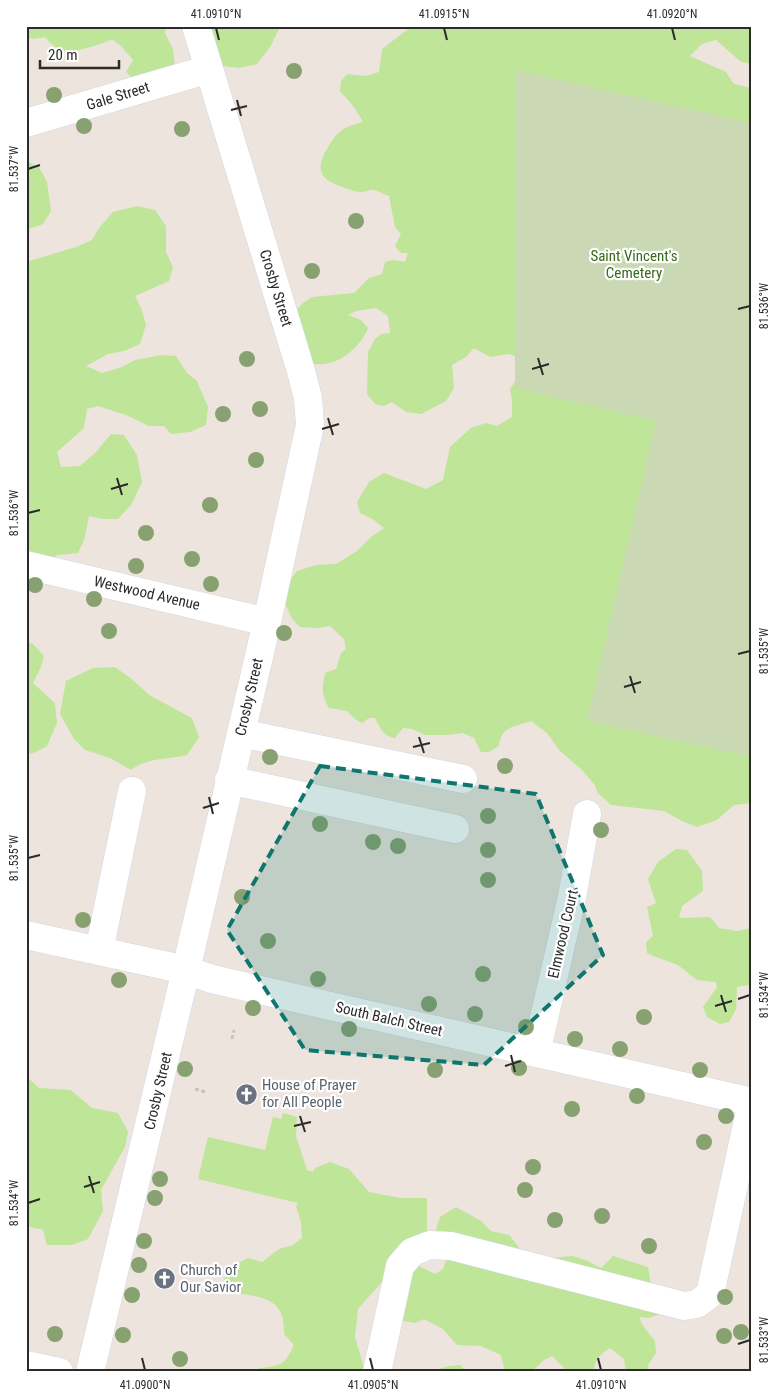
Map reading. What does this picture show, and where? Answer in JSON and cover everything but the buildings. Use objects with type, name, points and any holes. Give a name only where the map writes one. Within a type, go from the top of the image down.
[{"type":"street","name":"Crosby Street","points":[[90,1372],[267,622],[310,425],[308,398],[291,336],[196,26]]},
{"type":"street","name":"Gale Street","points":[[26,124],[209,69]]},
{"type":"street","name":"Westwood Avenue","points":[[26,565],[267,622]]},
{"type":"street","points":[[241,733],[463,779]]},
{"type":"street","points":[[230,780],[455,829]]},
{"type":"street","points":[[99,951],[132,791]]},
{"type":"street","name":"Elmwood Court","points":[[536,1053],[572,897],[587,814]]},
{"type":"street","name":"South Balch Street","points":[[26,935],[186,970],[212,979],[752,1102]]},
{"type":"street","points":[[377,1372],[400,1266],[412,1252],[430,1245],[451,1246],[684,1306],[697,1304],[710,1294],[752,1102]]},
{"type":"street","points":[[26,1364],[58,1372]]},
{"type":"path","points":[[232,1039],[234,1030]]},
{"type":"path","points":[[194,1089],[206,1092]]},
{"type":"highlighted area","points":[[320,766],[536,794],[603,955],[484,1065],[305,1050],[227,930]]},
{"type":"green space","points":[[26,26],[166,26],[165,33],[173,49],[175,67],[133,79],[126,72],[133,60],[112,39],[89,48],[65,51],[54,46],[45,37],[33,39],[26,37]]},
{"type":"green space","points":[[186,26],[285,26],[279,29],[270,47],[257,64],[239,68],[216,65]]},
{"type":"green space","points":[[412,26],[752,26],[752,64],[741,62],[716,40],[702,44],[690,56],[726,72],[734,84],[752,88],[752,219],[651,355],[752,717],[752,803],[734,805],[717,820],[697,827],[664,811],[611,805],[598,793],[594,784],[581,769],[560,751],[547,733],[531,721],[509,728],[502,734],[499,746],[489,752],[481,752],[474,738],[463,733],[425,735],[412,729],[403,728],[395,738],[385,733],[375,718],[369,718],[362,723],[347,711],[329,708],[323,691],[325,673],[336,669],[341,653],[346,649],[344,639],[330,626],[316,628],[300,627],[292,619],[283,599],[290,581],[297,571],[316,565],[336,564],[357,551],[371,537],[384,528],[360,513],[357,502],[369,482],[384,473],[426,489],[443,480],[450,447],[471,428],[486,423],[497,426],[512,417],[510,389],[519,376],[519,357],[508,354],[490,357],[474,348],[466,357],[452,365],[454,388],[446,401],[421,414],[406,412],[392,402],[384,406],[375,404],[367,394],[368,352],[375,339],[381,334],[390,333],[388,316],[376,308],[356,311],[348,315],[361,320],[368,328],[359,344],[339,360],[324,364],[309,364],[294,313],[312,297],[354,293],[369,278],[382,274],[385,262],[393,260],[405,262],[408,253],[401,253],[395,246],[401,234],[395,227],[389,196],[375,190],[358,192],[330,182],[322,174],[321,164],[331,143],[341,131],[363,122],[354,107],[340,91],[341,81],[347,74],[366,76],[379,72],[382,49]]},
{"type":"green space","name":"Saint Vincent's Cemetery","points":[[515,70],[752,123],[752,757],[587,721],[656,421],[515,388]]},
{"type":"green space","points":[[26,161],[39,167],[47,182],[51,211],[43,224],[26,232]]},
{"type":"green space","points":[[137,206],[155,210],[166,226],[166,252],[173,267],[169,281],[135,296],[146,325],[140,344],[124,351],[108,354],[86,366],[102,373],[122,367],[135,360],[162,355],[176,356],[187,373],[197,381],[208,407],[206,425],[190,432],[171,434],[164,426],[149,426],[126,415],[98,406],[87,409],[84,428],[57,452],[61,467],[80,466],[96,452],[111,434],[124,435],[137,455],[142,482],[131,505],[118,519],[102,519],[89,516],[84,540],[78,553],[58,555],[50,560],[40,560],[26,547],[26,262],[76,247],[92,240],[99,228],[113,212]]},
{"type":"green space","points":[[26,642],[33,644],[44,656],[33,683],[55,703],[57,723],[47,746],[26,755]]},
{"type":"green space","points":[[115,667],[149,695],[192,718],[199,737],[187,755],[151,761],[131,770],[110,758],[85,750],[74,739],[60,714],[66,681],[93,668]]},
{"type":"green space","points":[[676,849],[687,850],[702,871],[703,891],[682,906],[679,918],[710,917],[719,928],[737,931],[752,928],[752,986],[737,987],[736,1009],[729,1022],[720,1024],[707,1017],[703,1007],[717,987],[716,982],[697,980],[678,965],[647,953],[646,942],[653,936],[647,907],[656,903],[648,879],[658,862]]},
{"type":"green space","points":[[26,1076],[39,1088],[71,1090],[92,1108],[118,1113],[128,1132],[125,1147],[101,1190],[103,1211],[88,1239],[72,1245],[47,1245],[43,1230],[26,1226]]},
{"type":"green space","points":[[283,1113],[297,1117],[296,1136],[307,1170],[313,1172],[315,1168],[330,1162],[349,1169],[369,1192],[401,1198],[427,1198],[427,1240],[392,1254],[388,1275],[358,1309],[355,1337],[364,1372],[257,1372],[259,1368],[278,1365],[285,1361],[294,1345],[284,1334],[281,1313],[276,1306],[262,1298],[232,1292],[224,1279],[233,1266],[248,1258],[262,1262],[279,1249],[293,1245],[302,1238],[301,1222],[296,1206],[298,1203],[198,1179],[208,1137],[265,1150],[273,1117],[281,1119]]},
{"type":"green space","points":[[456,1207],[481,1221],[491,1231],[509,1235],[525,1259],[572,1256],[601,1268],[613,1256],[648,1267],[650,1280],[661,1295],[660,1314],[649,1318],[639,1317],[643,1326],[655,1341],[656,1353],[648,1365],[649,1372],[626,1372],[624,1359],[610,1348],[598,1358],[594,1372],[564,1372],[565,1369],[552,1356],[544,1360],[531,1372],[505,1372],[501,1355],[481,1346],[457,1345],[443,1329],[424,1319],[415,1323],[398,1320],[415,1264],[435,1274],[443,1269],[447,1257],[435,1233],[440,1217]]},
{"type":"green space","points":[[460,1365],[467,1372],[430,1372],[449,1366]]},
{"type":"place","name":"House of Prayer for All People","points":[[246,1094]]},
{"type":"place","name":"Church of Our Savior","points":[[164,1279]]}]
